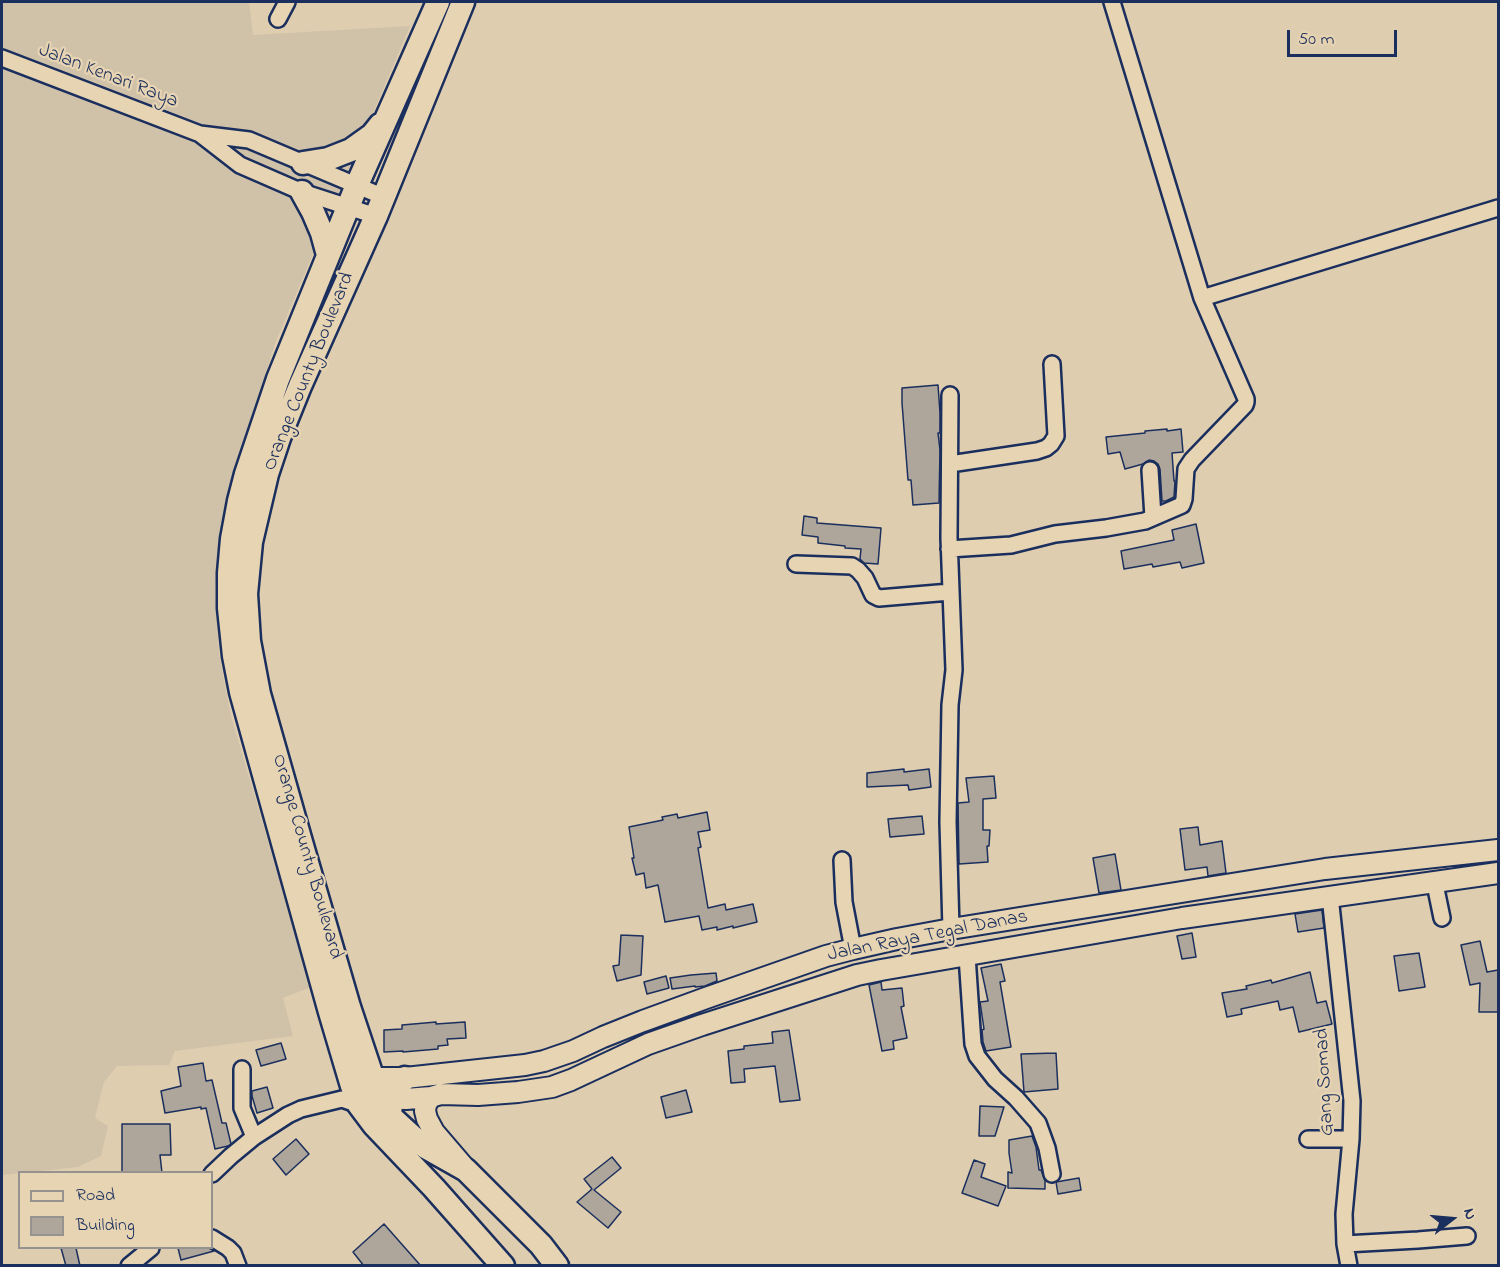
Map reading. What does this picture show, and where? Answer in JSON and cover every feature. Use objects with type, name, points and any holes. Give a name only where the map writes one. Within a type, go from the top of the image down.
[{"type":"main road","name":"Orange County Boulevard","points":[[370,1098],[241,692],[234,656],[229,608],[229,573],[232,540],[246,474],[278,379],[357,185],[438,2]]},
{"type":"main road","name":"Orange County Boulevard","points":[[370,1098],[349,1007],[259,694],[249,641],[246,594],[251,542],[267,474],[279,438],[380,206],[463,2]]},
{"type":"main road","points":[[303,163],[328,159],[351,150],[372,135],[388,116]]},
{"type":"main road","points":[[302,192],[318,222],[328,255]]},
{"type":"main road","points":[[370,1098],[391,1095],[405,1078]]},
{"type":"main road","points":[[370,1098],[392,1144]]},
{"type":"main road","points":[[370,1098],[374,1125],[434,1188],[502,1266]]},
{"type":"main road","points":[[370,1098],[428,1148],[466,1170],[533,1236],[557,1266]]},
{"type":"main road","points":[[434,1188],[436,1175],[441,1169],[449,1167],[466,1170]]},
{"type":"street","points":[[278,19],[287,2]]},
{"type":"street","points":[[949,549],[1011,545],[1055,534],[1145,521],[1182,505],[1186,469],[1246,402],[1202,298],[1112,2]]},
{"type":"street","name":"Jalan Kenari Raya","points":[[2,58],[200,135],[249,140],[357,185],[380,206]]},
{"type":"street","name":"Jalan Kenari Raya","points":[[200,135],[240,165],[302,192],[349,206],[380,206]]},
{"type":"street","points":[[1202,298],[1498,208]]},
{"type":"street","points":[[951,464],[1036,451],[1051,444],[1056,436],[1052,364]]},
{"type":"street","points":[[950,395],[949,549],[954,660],[950,705],[948,822],[951,929]]},
{"type":"street","points":[[1150,470],[1153,518]]},
{"type":"street","points":[[796,564],[852,566],[864,578],[873,595],[879,598],[950,592]]},
{"type":"street","name":"Jalan Raya Tegal Danas","points":[[405,1078],[544,1061],[633,1025],[826,956],[897,939],[1325,869],[1498,850]]},
{"type":"street","points":[[842,860],[844,902],[853,949]]},
{"type":"street","name":"Jalan Raya Tegal Danas","points":[[370,1098],[478,1095],[552,1087],[648,1044],[702,1025],[857,975],[902,966],[1182,918],[1498,873]]},
{"type":"street","points":[[1436,882],[1442,918]]},
{"type":"street","points":[[1178,893],[1182,918]]},
{"type":"street","name":"Gang Somad","points":[[1330,896],[1352,1101],[1344,1214],[1345,1244],[1349,1266]]},
{"type":"street","points":[[897,939],[902,966]]},
{"type":"street","points":[[967,956],[973,1044],[977,1056],[995,1079],[1016,1098],[1038,1124],[1047,1148],[1052,1174]]},
{"type":"street","points":[[242,1069],[242,1108],[254,1137]]},
{"type":"street","points":[[431,1097],[426,1104],[427,1119],[466,1170]]},
{"type":"street","points":[[213,1173],[254,1137],[288,1115],[301,1109],[370,1098]]},
{"type":"street","points":[[1308,1139],[1351,1139]]},
{"type":"street","points":[[1345,1244],[1467,1236]]},
{"type":"street","points":[[213,1239],[233,1253],[238,1266]]},
{"type":"street","points":[[129,1266],[150,1249]]},
{"type":"shaded area","points":[[2,2],[249,2],[253,35],[410,26],[276,341],[235,467],[221,527],[215,591],[219,654],[231,716],[311,987],[283,998],[293,1036],[175,1051],[169,1065],[117,1066],[104,1082],[95,1118],[108,1126],[101,1156],[78,1167],[18,1171],[18,1173],[2,1175]]},
{"type":"building","points":[[938,385],[939,503],[913,505],[911,480],[908,480],[902,388]]},
{"type":"building","points":[[1167,429],[1167,431],[1181,429],[1183,452],[1172,453],[1174,497],[1162,501],[1158,464],[1149,460],[1125,469],[1120,452],[1108,454],[1106,437]]},
{"type":"building","points":[[804,516],[817,518],[817,523],[881,528],[878,564],[864,563],[860,559],[861,549],[818,543],[818,537],[802,535]]},
{"type":"building","points":[[1196,524],[1204,563],[1182,568],[1180,562],[1124,569],[1121,551],[1174,540],[1172,530]]},
{"type":"building","points":[[904,769],[904,772],[929,769],[931,787],[909,790],[908,785],[867,787],[867,773]]},
{"type":"building","points":[[994,776],[996,798],[983,799],[983,830],[990,830],[989,846],[987,846],[988,862],[959,864],[958,803],[969,802],[966,778]]},
{"type":"building","points":[[707,812],[710,830],[698,832],[701,847],[698,848],[708,908],[725,904],[726,910],[753,904],[757,922],[733,928],[733,926],[717,930],[717,927],[702,930],[699,916],[665,922],[658,885],[646,888],[644,873],[636,875],[629,827],[663,820],[662,817],[677,814],[678,818]]},
{"type":"building","points":[[922,816],[924,834],[890,837],[888,819]]},
{"type":"building","points":[[1198,827],[1200,845],[1222,841],[1226,873],[1208,876],[1207,867],[1185,870],[1180,829]]},
{"type":"building","points":[[1115,854],[1121,890],[1099,893],[1093,858]]},
{"type":"building","points":[[1322,910],[1324,928],[1298,932],[1295,914]]},
{"type":"building","points":[[1192,933],[1196,957],[1182,959],[1177,936]]},
{"type":"building","points":[[621,935],[643,936],[641,975],[617,981],[613,966],[619,965]]},
{"type":"building","points":[[1480,941],[1487,972],[1498,970],[1498,1012],[1479,1012],[1480,983],[1470,985],[1461,945]]},
{"type":"building","points":[[1419,953],[1425,987],[1399,991],[1394,956]]},
{"type":"building","points":[[1001,964],[1005,981],[1000,982],[1011,1047],[986,1051],[983,1042],[982,1030],[984,1029],[980,1002],[988,1001],[981,968]]},
{"type":"building","points":[[1310,972],[1317,1003],[1326,1001],[1332,1024],[1299,1032],[1293,1007],[1280,1010],[1278,1001],[1241,1009],[1242,1014],[1227,1017],[1222,993],[1247,989],[1246,986],[1271,980],[1272,983]]},
{"type":"building","points":[[716,973],[717,981],[705,986],[672,989],[670,978]]},
{"type":"building","points":[[666,976],[669,988],[647,994],[644,982]]},
{"type":"building","points":[[881,982],[882,990],[902,988],[904,1006],[901,1007],[907,1038],[893,1041],[894,1049],[882,1051],[869,985]]},
{"type":"building","points":[[436,1022],[436,1024],[465,1022],[466,1038],[447,1039],[448,1045],[438,1046],[438,1049],[384,1052],[384,1030],[402,1029],[402,1025]]},
{"type":"building","points":[[789,1030],[800,1100],[780,1102],[775,1066],[744,1069],[745,1082],[731,1083],[728,1051],[744,1049],[744,1046],[773,1043],[772,1032]]},
{"type":"building","points":[[281,1043],[286,1059],[261,1066],[256,1050]]},
{"type":"building","points":[[1056,1053],[1058,1089],[1024,1092],[1021,1054]]},
{"type":"building","points":[[203,1063],[206,1081],[212,1080],[222,1123],[226,1123],[231,1144],[215,1149],[206,1108],[165,1113],[161,1091],[181,1086],[178,1067]]},
{"type":"building","points":[[267,1087],[273,1108],[257,1113],[252,1091]]},
{"type":"building","points":[[686,1090],[692,1112],[666,1118],[661,1097]]},
{"type":"building","points":[[980,1106],[1004,1107],[995,1136],[979,1136]]},
{"type":"building","points":[[122,1124],[170,1124],[171,1155],[160,1155],[162,1171],[122,1171]]},
{"type":"building","points":[[1032,1136],[1039,1170],[1045,1180],[1045,1189],[1008,1188],[1008,1172],[1012,1173],[1009,1140]]},
{"type":"building","points":[[296,1139],[309,1154],[286,1175],[273,1159]]},
{"type":"building","points":[[612,1157],[621,1168],[594,1190],[621,1212],[608,1228],[577,1202],[592,1189],[584,1179]]},
{"type":"building","points":[[974,1160],[985,1164],[981,1177],[1006,1186],[998,1206],[962,1193]]},
{"type":"building","points":[[1079,1178],[1081,1190],[1058,1194],[1056,1182]]},
{"type":"building","points":[[384,1224],[421,1266],[364,1266],[353,1252]]},
{"type":"building","points":[[61,1249],[76,1249],[80,1266],[66,1266]]},
{"type":"building","points":[[178,1249],[211,1249],[214,1251],[181,1260]]}]
